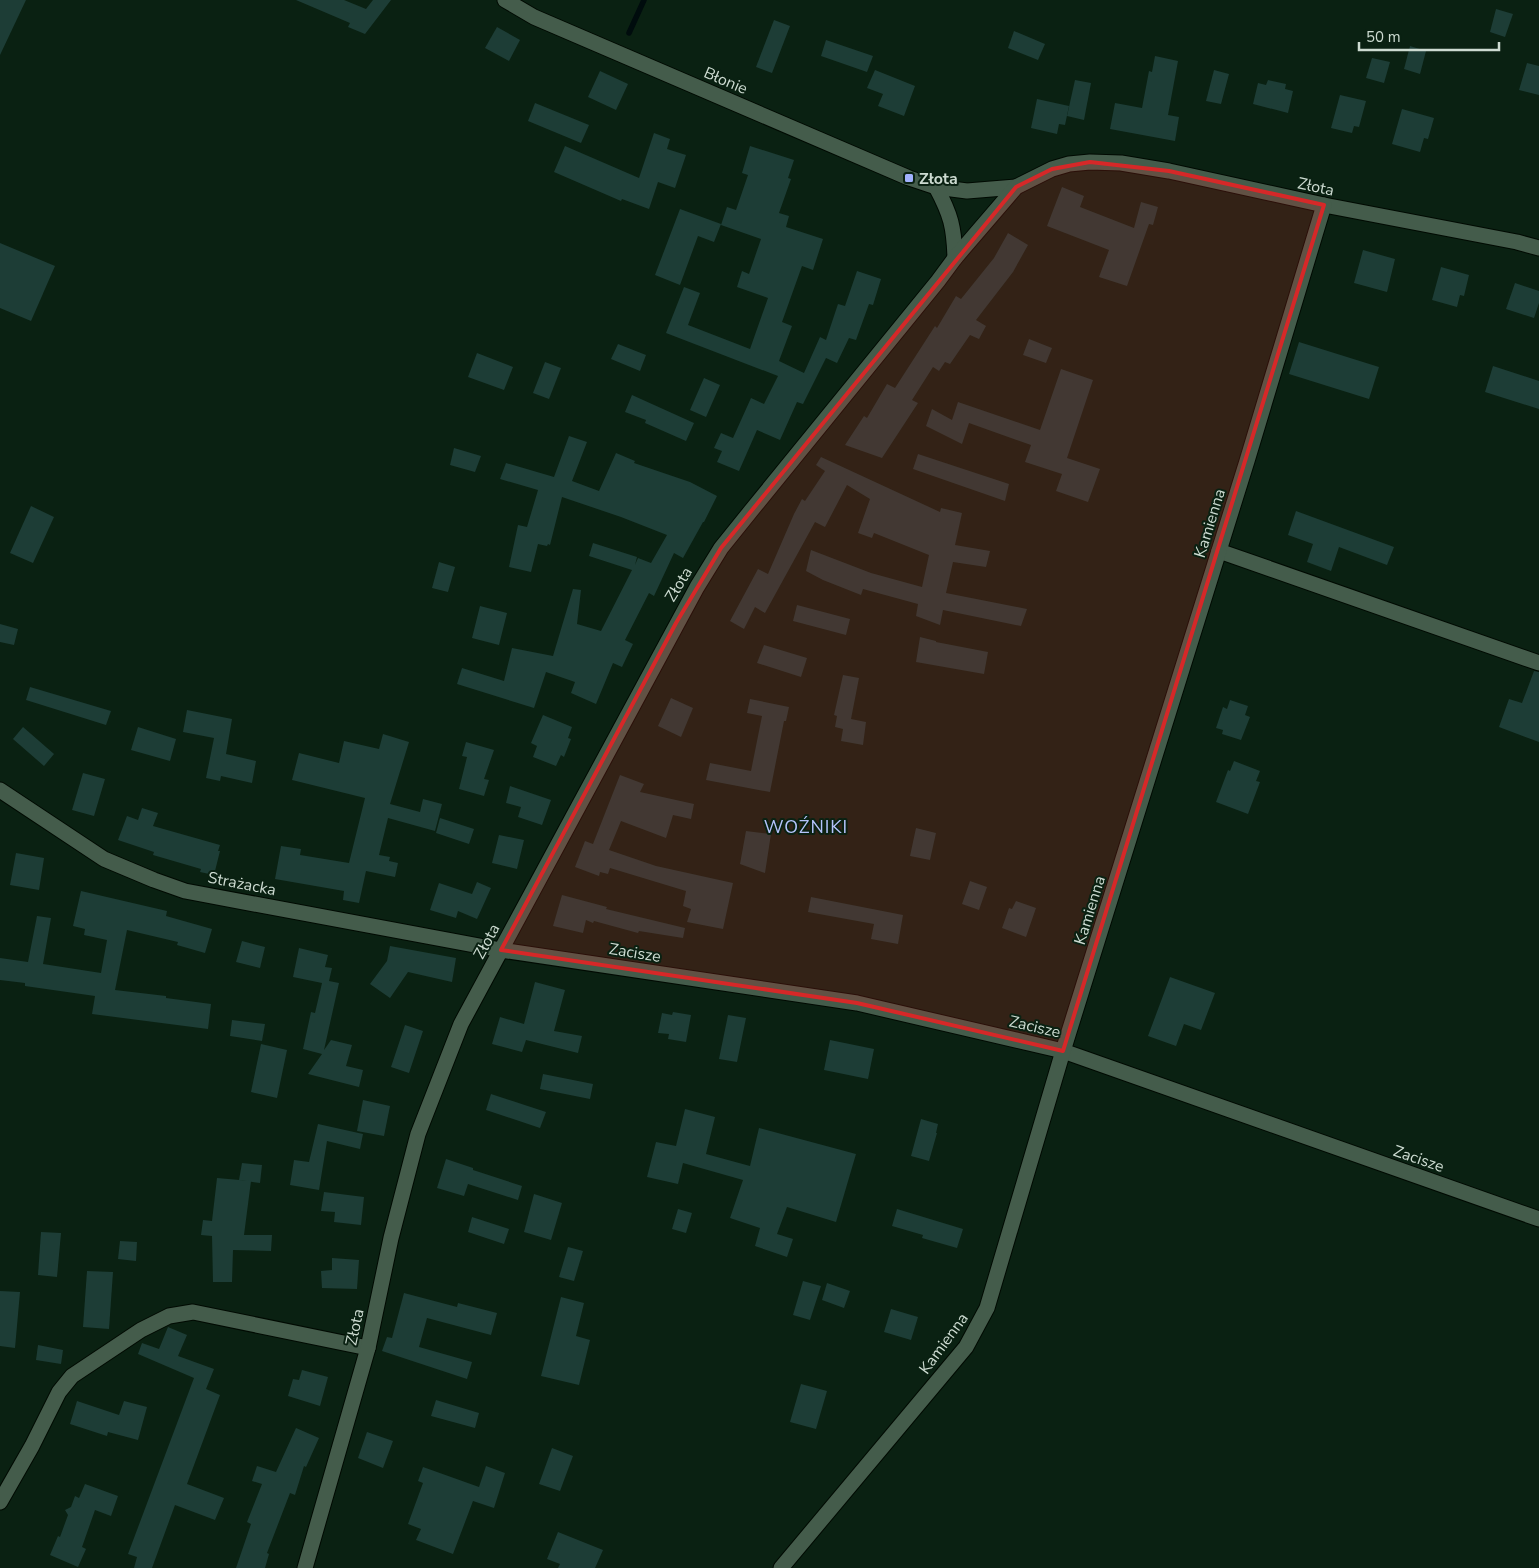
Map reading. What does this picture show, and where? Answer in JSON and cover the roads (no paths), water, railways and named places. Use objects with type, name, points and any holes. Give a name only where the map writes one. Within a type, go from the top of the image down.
[{"type":"street","name":"Błonie","points":[[505,0],[544,21],[909,178],[936,187],[967,191],[1016,187]]},
{"type":"street","name":"Złota","points":[[305,1568],[368,1348],[391,1238],[418,1134],[461,1024],[676,623],[721,548],[955,258],[1016,187],[1036,176],[1069,164],[1090,162],[1121,163],[1169,171],[1324,206],[1539,248]]},
{"type":"street","points":[[936,187],[946,206],[954,230],[955,258]]},
{"type":"street","name":"Kamienna","points":[[781,1568],[966,1347],[987,1308],[1063,1051],[1324,206]]},
{"type":"street","points":[[1219,551],[1539,663]]},
{"type":"street","name":"Strażacka","points":[[0,790],[104,859],[186,891],[501,950]]},
{"type":"street","name":"Zacisze","points":[[501,950],[857,1003],[1063,1051],[1539,1219]]},
{"type":"street","points":[[0,1502],[32,1446],[59,1392],[72,1376],[141,1330],[169,1316],[193,1312],[368,1348]]},
{"type":"waterway","points":[[629,33],[644,0]]},
{"type":"place","name":"Złota","points":[[909,178]]},
{"type":"district","name":"WOŹNIKI","points":[[806,827]]}]
